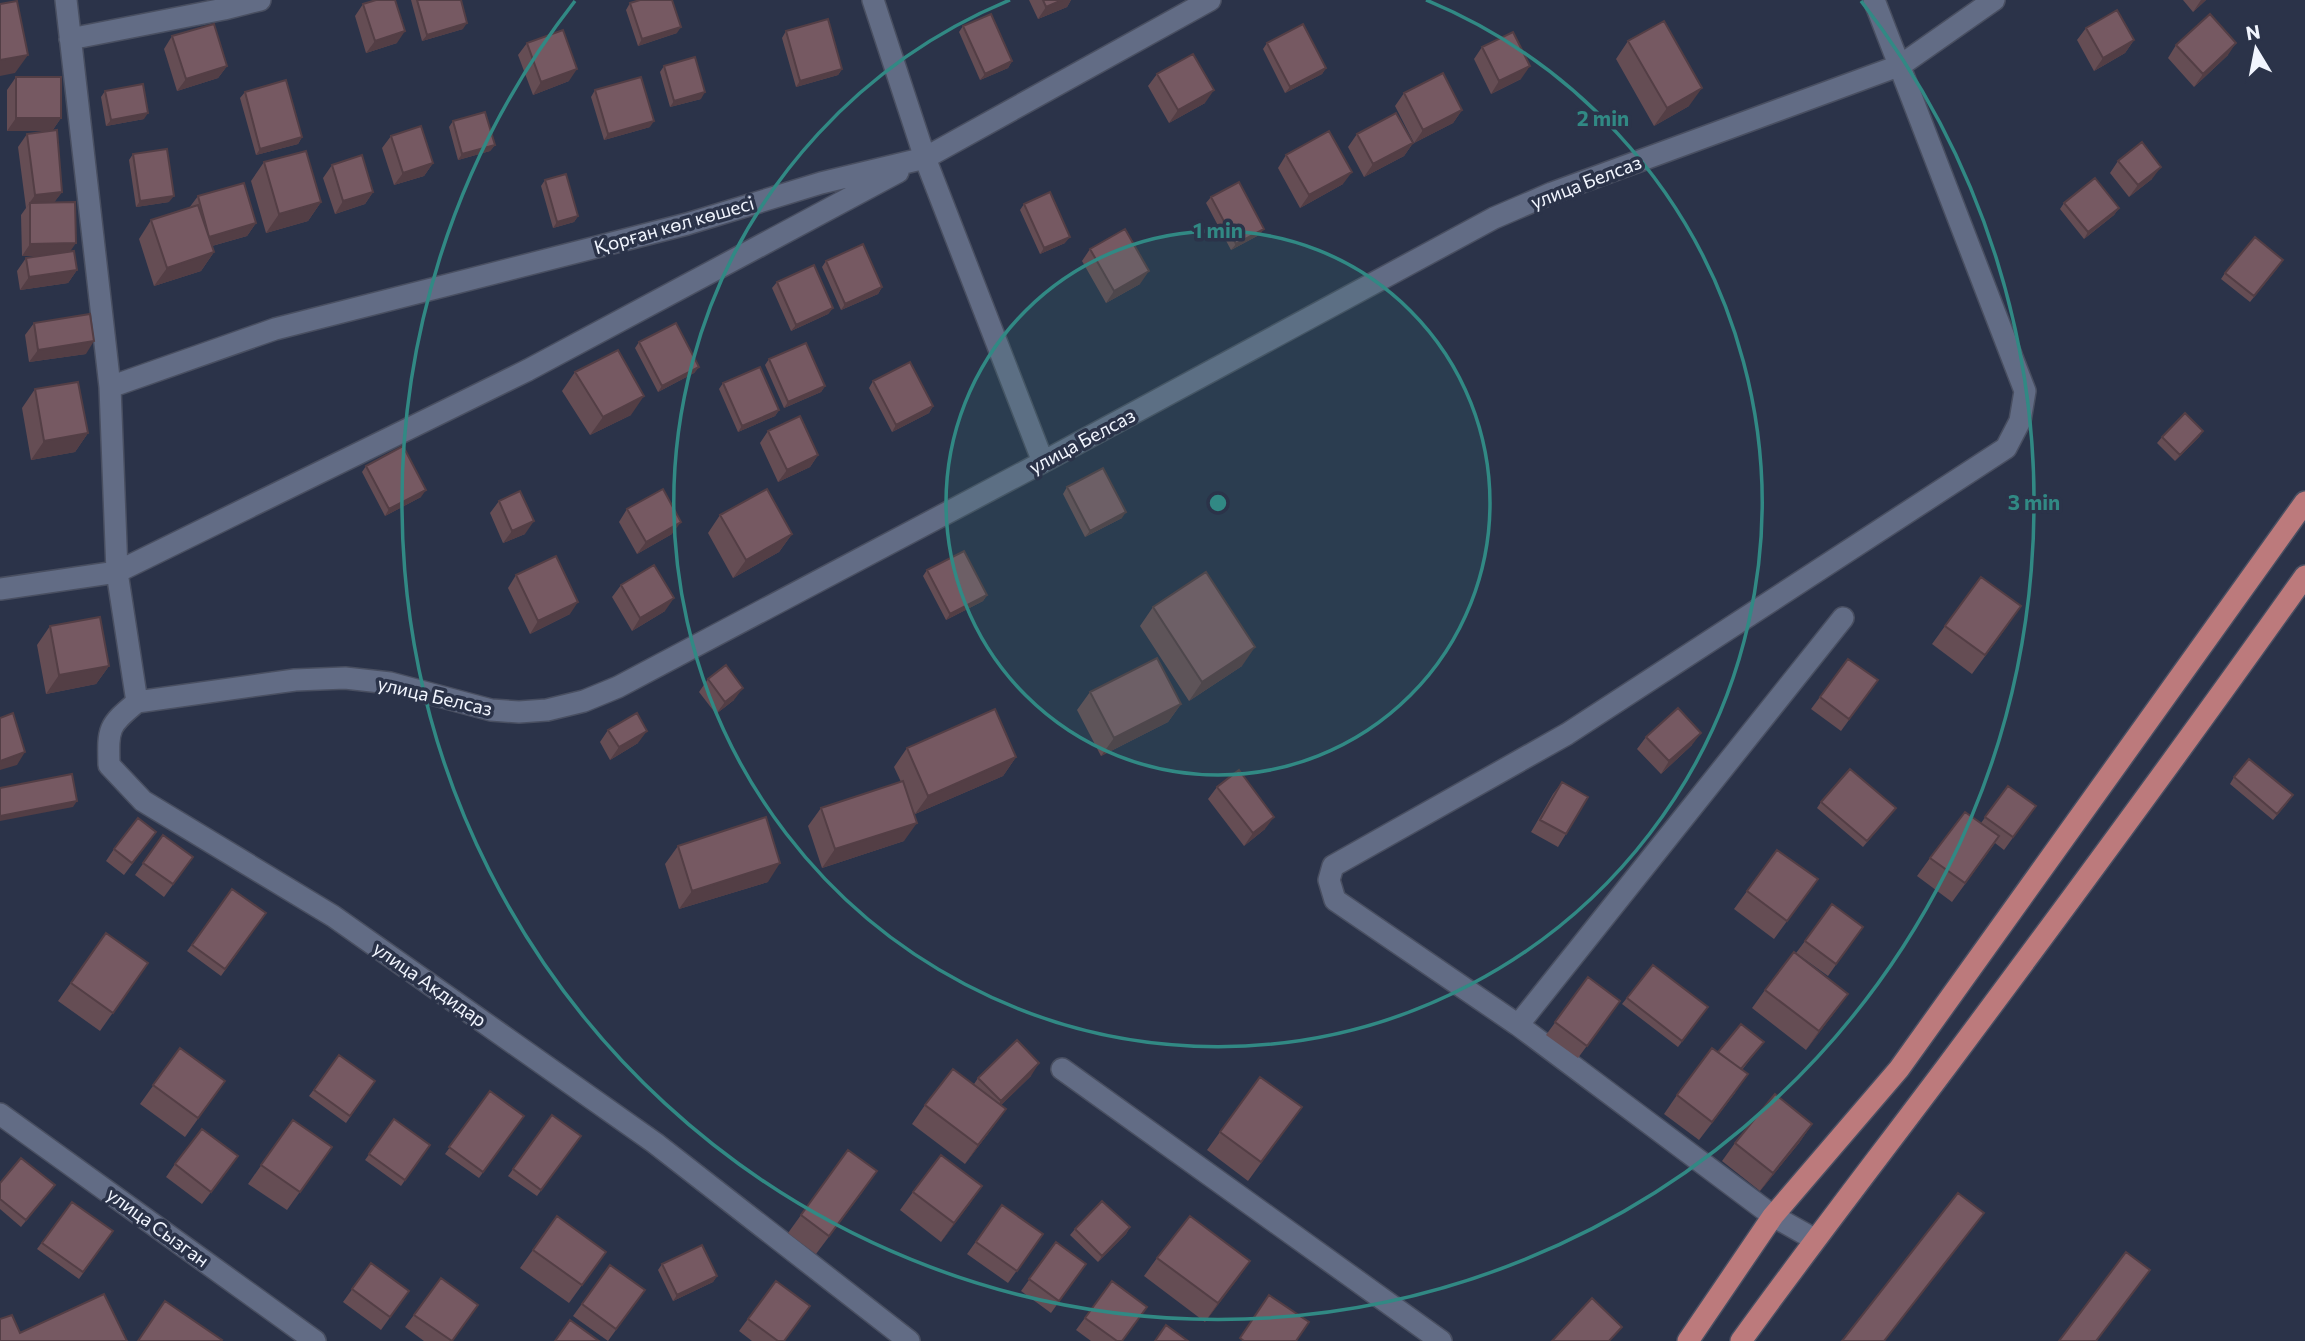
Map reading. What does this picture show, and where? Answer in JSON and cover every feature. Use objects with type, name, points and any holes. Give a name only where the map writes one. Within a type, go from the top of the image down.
[{"type":"main road","points":[[1689,1341],[1773,1216],[1899,1069],[2305,502]]},
{"type":"main road","points":[[1741,1341],[1814,1239],[2174,761],[2305,576]]},
{"type":"street","points":[[66,0],[110,387],[117,572],[137,702]]},
{"type":"street","points":[[70,39],[260,0]]},
{"type":"street","points":[[873,0],[925,158],[1043,462]]},
{"type":"street","name":"Қорған көл көшесі","points":[[110,387],[275,329],[687,224],[821,183],[925,158],[1210,0]]},
{"type":"street","points":[[1814,1239],[1773,1216],[1518,1025],[1335,900],[1329,880],[1333,866],[1567,734],[2006,448],[2020,421],[2025,391],[1874,0]]},
{"type":"street","name":"улица Белсаз","points":[[137,702],[295,680],[345,678],[390,683],[491,710],[547,710],[584,701],[618,687],[1043,462],[1494,218],[1552,193],[1901,65],[1993,0]]},
{"type":"street","points":[[0,589],[117,572],[528,370],[925,158]]},
{"type":"street","points":[[1518,1025],[1843,618]]},
{"type":"street","name":"улица Акдидар","points":[[137,702],[115,720],[111,728],[108,736],[109,765],[143,801],[344,923],[655,1143],[909,1341]]},
{"type":"street","points":[[1062,1069],[1441,1341]]},
{"type":"street","name":"улица Сызган","points":[[0,1114],[315,1341]]},
{"type":"building","points":[[376,0],[395,0],[405,31],[375,41],[363,4]]},
{"type":"building","points":[[417,0],[461,0],[467,23],[427,35]]},
{"type":"building","points":[[640,0],[672,0],[681,27],[642,39],[630,3]]},
{"type":"building","points":[[1043,0],[1062,0],[1046,7]]},
{"type":"building","points":[[17,1],[28,55],[0,60],[0,4]]},
{"type":"building","points":[[2117,10],[2134,40],[2103,58],[2086,28]]},
{"type":"building","points":[[991,14],[1012,61],[985,74],[963,26]]},
{"type":"building","points":[[2210,14],[2236,43],[2203,74],[2176,45]]},
{"type":"building","points":[[828,19],[842,69],[800,81],[786,31]]},
{"type":"building","points":[[1664,21],[1702,88],[1667,108],[1628,41]]},
{"type":"building","points":[[214,24],[227,66],[186,79],[172,36]]},
{"type":"building","points":[[1303,24],[1326,68],[1290,87],[1267,43]]},
{"type":"building","points":[[563,30],[577,69],[541,82],[527,43]]},
{"type":"building","points":[[1513,32],[1530,66],[1499,81],[1482,47]]},
{"type":"building","points":[[1193,54],[1214,90],[1178,110],[1157,74]]},
{"type":"building","points":[[695,57],[705,92],[674,101],[664,66]]},
{"type":"building","points":[[1443,73],[1462,110],[1423,130],[1404,93]]},
{"type":"building","points":[[16,77],[61,77],[61,118],[16,118]]},
{"type":"building","points":[[641,77],[654,121],[608,134],[595,90]]},
{"type":"building","points":[[286,80],[302,137],[260,149],[245,92]]},
{"type":"building","points":[[143,84],[148,113],[111,120],[105,91]]},
{"type":"building","points":[[485,112],[495,145],[462,154],[453,121]]},
{"type":"building","points":[[1396,113],[1413,143],[1373,164],[1357,134]]},
{"type":"building","points":[[421,126],[433,163],[403,173],[391,136]]},
{"type":"building","points":[[57,130],[62,192],[35,195],[27,134]]},
{"type":"building","points":[[1329,131],[1352,172],[1309,195],[1286,155]]},
{"type":"building","points":[[2142,142],[2161,167],[2138,185],[2118,161]]},
{"type":"building","points":[[167,149],[174,196],[140,201],[133,154]]},
{"type":"building","points":[[306,151],[321,202],[279,214],[264,162]]},
{"type":"building","points":[[362,155],[373,192],[343,201],[332,165]]},
{"type":"building","points":[[566,174],[578,216],[557,222],[545,180]]},
{"type":"building","points":[[2095,178],[2119,208],[2088,232],[2064,203]]},
{"type":"building","points":[[1239,182],[1264,229],[1236,244],[1211,197]]},
{"type":"building","points":[[244,183],[256,223],[209,237],[198,196]]},
{"type":"building","points":[[1050,192],[1070,237],[1044,248],[1024,204]]},
{"type":"building","points":[[75,202],[76,243],[30,244],[30,203]]},
{"type":"building","points":[[198,205],[214,252],[167,268],[151,220]]},
{"type":"building","points":[[1125,229],[1149,271],[1114,291],[1090,249]]},
{"type":"building","points":[[2255,237],[2283,260],[2254,296],[2225,273]]},
{"type":"building","points":[[863,244],[882,287],[845,304],[826,261]]},
{"type":"building","points":[[74,251],[77,270],[29,277],[26,258]]},
{"type":"building","points":[[814,265],[833,308],[796,325],[777,282]]},
{"type":"building","points":[[90,314],[94,341],[38,350],[34,323]]},
{"type":"building","points":[[676,323],[699,367],[662,386],[639,342]]},
{"type":"building","points":[[806,343],[825,386],[788,402],[769,359]]},
{"type":"building","points":[[618,350],[644,396],[603,417],[575,372]]},
{"type":"building","points":[[910,362],[933,406],[896,425],[873,381]]},
{"type":"building","points":[[760,367],[779,410],[742,426],[723,383]]},
{"type":"building","points":[[78,382],[88,433],[44,441],[35,389]]},
{"type":"building","points":[[2185,413],[2203,431],[2180,455],[2162,437]]},
{"type":"building","points":[[800,416],[818,455],[787,470],[768,431]]},
{"type":"building","points":[[403,446],[426,490],[389,509],[366,466]]},
{"type":"building","points":[[1103,468],[1126,512],[1090,531],[1067,487]]},
{"type":"building","points":[[663,489],[681,522],[646,542],[627,509]]},
{"type":"building","points":[[767,489],[792,534],[746,560],[720,515]]},
{"type":"building","points":[[520,491],[534,521],[512,531],[499,501]]},
{"type":"building","points":[[964,551],[987,595],[950,614],[927,570]]},
{"type":"building","points":[[556,556],[578,602],[538,621],[516,575]]},
{"type":"building","points":[[654,565],[674,598],[640,618],[621,585]]},
{"type":"building","points":[[1206,572],[1255,647],[1202,682],[1153,607]]},
{"type":"building","points":[[1981,577],[2021,606],[1985,655],[1945,626]]},
{"type":"building","points":[[100,617],[109,666],[59,675],[50,626]]},
{"type":"building","points":[[1157,658],[1181,704],[1114,738],[1090,692]]},
{"type":"building","points":[[1848,659],[1878,680],[1849,719],[1820,697]]},
{"type":"building","points":[[726,665],[743,688],[725,702],[708,679]]},
{"type":"building","points":[[1678,708],[1701,733],[1669,761],[1646,737]]},
{"type":"building","points":[[995,709],[1016,757],[928,796],[907,748]]},
{"type":"building","points":[[13,713],[25,752],[0,761],[0,718]]},
{"type":"building","points":[[637,713],[647,731],[619,747],[608,730]]},
{"type":"building","points":[[2249,759],[2293,795],[2277,814],[2234,777]]},
{"type":"building","points":[[1850,769],[1896,808],[1867,841],[1821,802]]},
{"type":"building","points":[[1239,770],[1274,817],[1253,833],[1217,787]]},
{"type":"building","points":[[72,774],[77,801],[0,816],[0,788]]},
{"type":"building","points":[[903,781],[917,823],[835,849],[821,808]]},
{"type":"building","points":[[1562,782],[1588,797],[1566,834],[1540,820]]},
{"type":"building","points":[[2008,786],[2036,806],[2013,837],[1985,817]]},
{"type":"building","points":[[1965,812],[1999,836],[1965,883],[1930,858]]},
{"type":"building","points":[[766,817],[780,863],[692,891],[678,846]]},
{"type":"building","points":[[138,818],[156,832],[132,863],[114,849]]},
{"type":"building","points":[[163,835],[193,857],[173,884],[143,863]]},
{"type":"building","points":[[1777,850],[1818,879],[1787,921],[1747,891]]},
{"type":"building","points":[[232,889],[266,913],[225,969],[192,945]]},
{"type":"building","points":[[1832,904],[1863,927],[1836,964],[1805,941]]},
{"type":"building","points":[[106,933],[148,963],[113,1013],[71,983]]},
{"type":"building","points":[[1794,952],[1848,994],[1819,1031],[1765,990]]},
{"type":"building","points":[[1653,965],[1708,1007],[1682,1041],[1627,998]]},
{"type":"building","points":[[1588,977],[1620,1001],[1587,1046],[1555,1022]]},
{"type":"building","points":[[1741,1024],[1764,1042],[1741,1069],[1718,1052]]},
{"type":"building","points":[[1017,1040],[1039,1063],[1001,1101],[978,1078]]},
{"type":"building","points":[[180,1048],[225,1081],[198,1118],[153,1085]]},
{"type":"building","points":[[1712,1048],[1748,1074],[1712,1122],[1677,1095]]},
{"type":"building","points":[[339,1055],[375,1081],[350,1116],[314,1090]]},
{"type":"building","points":[[953,1069],[1006,1109],[978,1145],[925,1105]]},
{"type":"building","points":[[1260,1077],[1302,1107],[1261,1162],[1220,1132]]},
{"type":"building","points":[[490,1091],[524,1116],[483,1172],[449,1147]]},
{"type":"building","points":[[1775,1094],[1812,1124],[1773,1173],[1735,1143]]},
{"type":"building","points":[[552,1115],[581,1136],[541,1190],[513,1169]]},
{"type":"building","points":[[394,1119],[430,1145],[405,1180],[369,1154]]},
{"type":"building","points":[[293,1120],[332,1147],[300,1192],[261,1165]]},
{"type":"building","points":[[202,1129],[238,1156],[211,1192],[175,1164]]},
{"type":"building","points":[[848,1150],[877,1171],[829,1236],[801,1215]]},
{"type":"building","points":[[941,1155],[982,1186],[954,1223],[913,1192]]},
{"type":"building","points":[[21,1158],[55,1185],[26,1220],[0,1199],[0,1183]]},
{"type":"building","points":[[1958,1193],[1984,1213],[1884,1341],[1842,1341]]},
{"type":"building","points":[[1102,1201],[1130,1227],[1102,1256],[1075,1229]]},
{"type":"building","points":[[72,1202],[113,1231],[83,1272],[42,1243]]},
{"type":"building","points":[[1002,1205],[1043,1234],[1017,1271],[976,1242]]},
{"type":"building","points":[[557,1216],[606,1252],[582,1285],[533,1250]]},
{"type":"building","points":[[1190,1216],[1250,1261],[1218,1303],[1157,1258]]},
{"type":"building","points":[[1056,1242],[1086,1264],[1059,1301],[1029,1279]]},
{"type":"building","points":[[702,1245],[717,1276],[677,1295],[662,1264]]},
{"type":"building","points":[[2126,1252],[2150,1270],[2096,1341],[2059,1341]]},
{"type":"building","points":[[371,1263],[409,1291],[390,1317],[352,1289]]},
{"type":"building","points":[[610,1265],[645,1290],[616,1329],[582,1304]]},
{"type":"building","points":[[441,1278],[478,1305],[452,1341],[414,1315]]},
{"type":"building","points":[[776,1281],[810,1306],[784,1341],[778,1341],[748,1319]]},
{"type":"building","points":[[1112,1281],[1147,1307],[1122,1341],[1117,1341],[1085,1318]]},
{"type":"building","points":[[104,1294],[127,1341],[0,1341],[0,1319],[12,1315],[20,1333]]},
{"type":"building","points":[[1269,1295],[1309,1322],[1296,1341],[1244,1341],[1240,1338]]},
{"type":"building","points":[[1592,1298],[1622,1327],[1609,1341],[1552,1341]]},
{"type":"building","points":[[165,1301],[222,1340],[138,1341]]},
{"type":"building","points":[[570,1320],[599,1341],[555,1341]]},
{"type":"building","points":[[1166,1325],[1188,1341],[1155,1341]]}]
